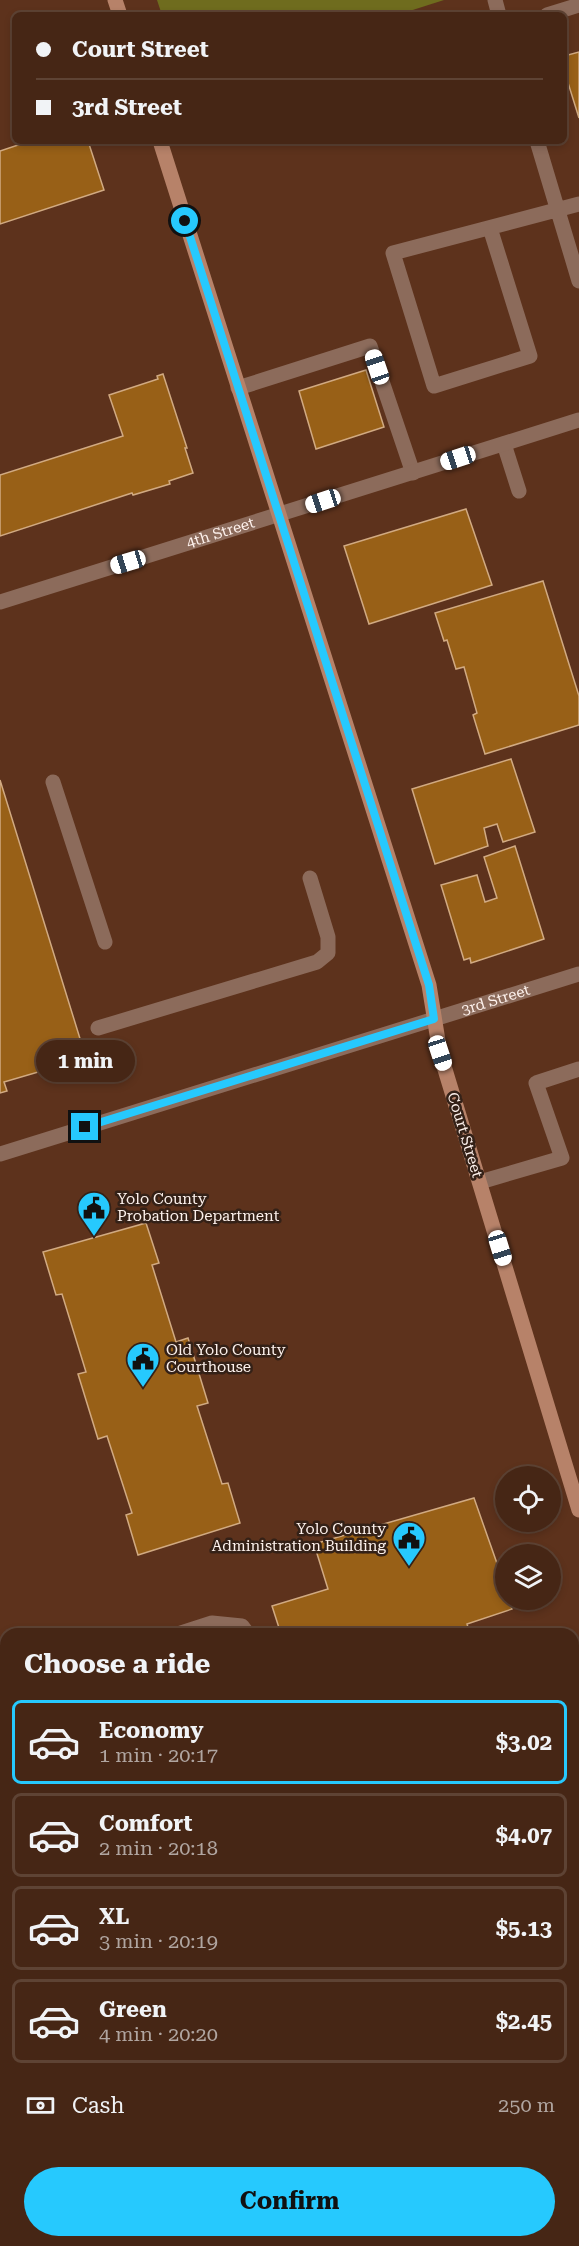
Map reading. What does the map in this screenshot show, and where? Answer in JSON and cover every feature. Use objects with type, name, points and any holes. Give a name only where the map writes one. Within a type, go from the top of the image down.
[{"type":"street","points":[[557,12],[579,5]]},
{"type":"street","name":"Court Street","points":[[161,144],[429,985],[440,1053],[579,1510]]},
{"type":"street","points":[[538,144],[579,281]]},
{"type":"street","points":[[490,228],[530,356],[434,386],[393,253],[579,204]]},
{"type":"street","points":[[238,388],[370,346],[413,473]]},
{"type":"street","name":"4th Street","points":[[0,602],[579,420]]},
{"type":"street","points":[[504,444],[519,491]]},
{"type":"street","points":[[53,782],[105,942]]},
{"type":"street","points":[[98,1028],[317,962],[328,953],[328,937],[310,878]]},
{"type":"street","name":"3rd Street","points":[[0,1154],[579,974]]},
{"type":"street","points":[[480,1182],[562,1158],[536,1083],[579,1069]]},
{"type":"street","points":[[197,1628],[212,1623],[244,1628]]},
{"type":"shaded area","points":[[157,0],[444,0],[406,12],[161,12]]},
{"type":"building","points":[[579,52],[579,118],[567,80],[567,55]]},
{"type":"building","points":[[21,144],[89,144],[104,190],[0,224],[0,151]]},
{"type":"building","points":[[366,370],[384,427],[316,449],[299,391]]},
{"type":"building","points":[[163,374],[193,473],[169,481],[170,484],[133,495],[132,493],[0,536],[0,475],[123,436],[109,395],[158,379],[157,376]]},
{"type":"building","points":[[466,509],[492,585],[369,624],[344,546]]},
{"type":"building","points":[[543,581],[579,696],[579,725],[485,754],[473,715],[477,713],[464,667],[456,669],[435,613]]},
{"type":"building","points":[[511,759],[535,832],[503,842],[497,824],[484,828],[488,846],[435,864],[412,789]]},
{"type":"building","points":[[0,780],[86,1058],[4,1082],[7,1091],[0,1093]]},
{"type":"building","points":[[515,846],[544,939],[471,963],[470,958],[464,960],[441,885],[477,875],[485,902],[497,898],[484,857]]},
{"type":"building","name":"Old Yolo County Courthouse","points":[[146,1223],[159,1263],[152,1265],[176,1342],[188,1338],[208,1403],[197,1406],[222,1484],[228,1483],[240,1523],[138,1555],[126,1515],[132,1513],[107,1436],[98,1439],[78,1374],[86,1372],[62,1294],[56,1295],[43,1252]]},
{"type":"building","name":"Yolo County Administration Building","points":[[474,1498],[495,1558],[495,1610],[509,1610],[467,1624],[468,1628],[279,1628],[272,1606],[328,1589],[314,1544]]},
{"type":"place","name":"Yolo County Probation Department","points":[[94,1237]]},
{"type":"place","name":"Old Yolo County Courthouse","points":[[143,1388]]},
{"type":"place","name":"Yolo County Administration Building","points":[[409,1567]]},
{"type":"route","points":[[85,1127],[434,1019],[429,985],[185,221]]}]
